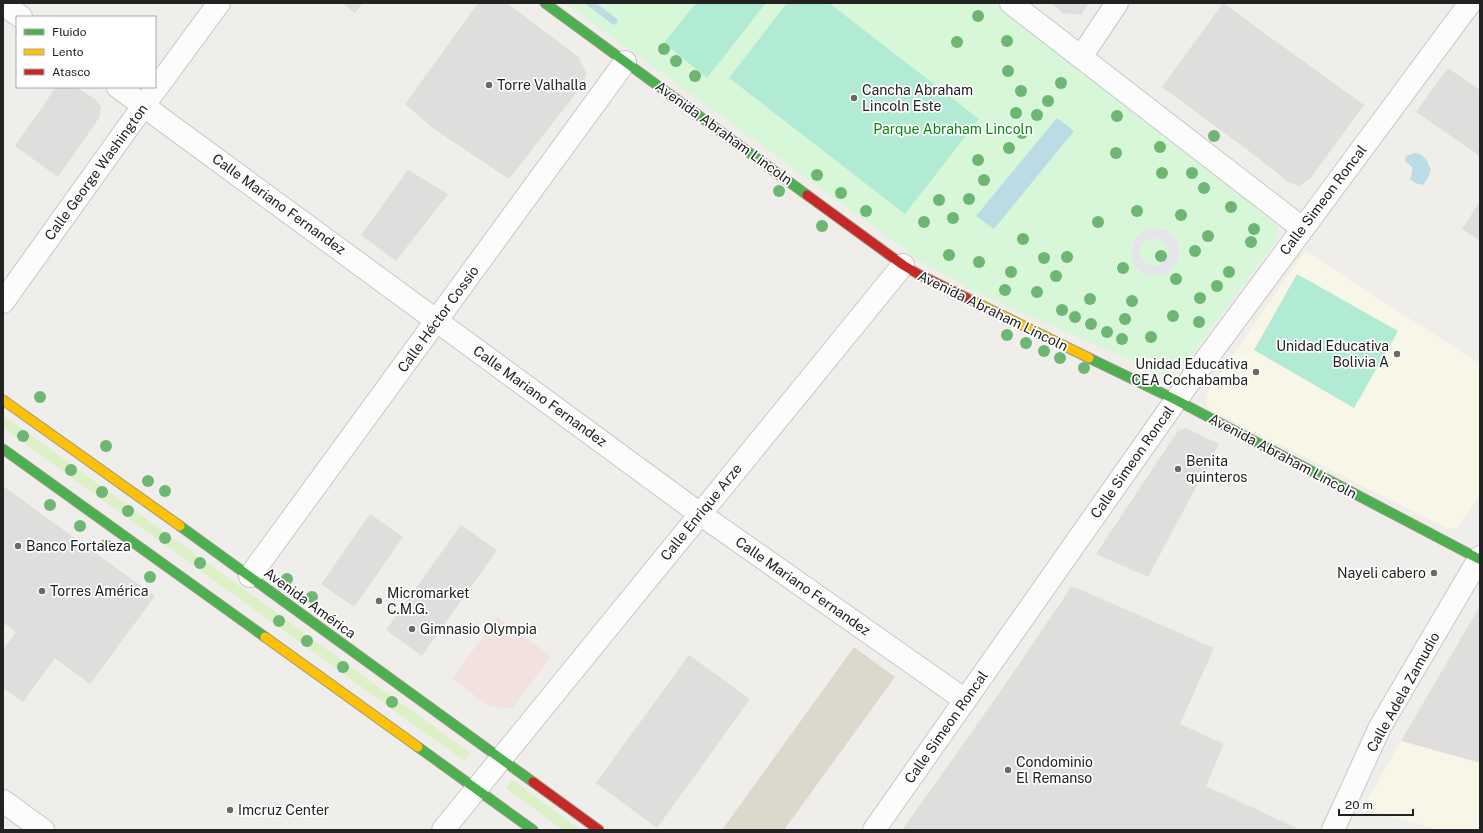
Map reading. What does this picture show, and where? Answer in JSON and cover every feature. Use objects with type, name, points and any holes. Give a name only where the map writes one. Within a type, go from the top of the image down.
[{"type":"main road","name":"Avenida Abraham Lincoln","points":[[545,3],[903,265],[918,274],[1176,400],[1479,558]]},
{"type":"main road","name":"Avenida América","points":[[3,400],[250,576],[599,830]]},
{"type":"main road","points":[[3,449],[533,830]]},
{"type":"street","name":"Calle George Washington","points":[[3,302],[219,3]]},
{"type":"street","points":[[1011,3],[1302,228]]},
{"type":"street","points":[[1080,57],[1117,3]]},
{"type":"street","name":"Calle Simeon Roncal","points":[[874,830],[1176,400],[1470,3]]},
{"type":"street","points":[[3,4],[20,16]]},
{"type":"street","name":"Calle Héctor Cossío","points":[[250,576],[625,62]]},
{"type":"street","name":"Calle Mariano Fernandez","points":[[119,88],[700,514],[965,700]]},
{"type":"street","name":"Calle Enrique Arze","points":[[443,830],[903,265]]},
{"type":"street","name":"Calle Adela Zamudio","points":[[1333,830],[1380,727],[1479,558]]},
{"type":"street","points":[[3,801],[43,830]]},
{"type":"shaded area","points":[[342,3],[363,3],[355,13]]},
{"type":"shaded area","name":"Torre Valhalla","points":[[478,3],[507,3],[579,57],[586,73],[584,83],[509,179],[434,129],[405,104]]},
{"type":"shaded area","points":[[1051,3],[1089,3],[1081,15],[1063,13]]},
{"type":"shaded area","points":[[1223,3],[1364,105],[1310,179],[1299,186],[1288,182],[1253,154],[1162,87]]},
{"type":"shaded area","points":[[1448,68],[1480,90],[1480,156],[1416,112]]},
{"type":"shaded area","points":[[55,88],[78,88],[96,100],[101,107],[99,118],[58,177],[15,146]]},
{"type":"shaded area","points":[[408,170],[448,194],[396,261],[361,235]]},
{"type":"shaded area","points":[[1480,201],[1480,241],[1462,229]]},
{"type":"shaded area","points":[[1151,228],[1167,231],[1173,236],[1177,243],[1179,250],[1175,265],[1170,271],[1163,275],[1148,275],[1141,272],[1135,266],[1131,251],[1135,239],[1143,231]],"holes":[[[1153,238],[1162,240],[1169,252],[1165,261],[1157,266],[1148,265],[1141,257],[1140,252],[1142,244]]]},
{"type":"shaded area","points":[[1305,251],[1480,364],[1480,495],[1456,528],[1449,529],[1209,409],[1206,400],[1208,392]]},
{"type":"shaded area","points":[[1186,428],[1219,444],[1148,577],[1096,554],[1178,431]]},
{"type":"shaded area","name":"Torres América","points":[[3,486],[155,596],[90,684],[55,658],[23,702],[3,688],[3,650],[16,632],[3,622]]},
{"type":"shaded area","points":[[370,514],[403,537],[354,607],[321,584]]},
{"type":"shaded area","points":[[461,525],[497,550],[422,656],[386,630]]},
{"type":"shaded area","points":[[1072,586],[1214,648],[1180,724],[1224,744],[1206,786],[1301,830],[902,830],[1000,692]]},
{"type":"shaded area","points":[[1480,606],[1480,763],[1401,741]]},
{"type":"shaded area","points":[[497,617],[551,656],[513,708],[490,707],[452,679]]},
{"type":"shaded area","points":[[854,647],[895,677],[784,830],[722,830]]},
{"type":"shaded area","points":[[689,655],[750,699],[657,828],[596,783]]},
{"type":"shaded area","points":[[1401,741],[1480,763],[1480,830],[1440,830],[1363,808]]},
{"type":"green space","name":"Parque Abraham Lincoln","points":[[565,3],[994,3],[1272,220],[1278,231],[1277,237],[1274,244],[1180,371],[1165,374],[1157,372],[974,291],[924,263]]},
{"type":"green space","points":[[696,3],[766,3],[707,78],[664,43]]},
{"type":"green space","name":"Cancha Abraham Lincoln Este","points":[[787,3],[829,3],[979,119],[905,214],[729,78]]},
{"type":"green space","points":[[1297,274],[1398,331],[1354,408],[1254,350]]},
{"type":"green space","points":[[3,415],[470,753],[464,761],[3,428]]},
{"type":"green space","points":[[512,780],[581,830],[563,830],[506,788]]},
{"type":"water","points":[[1057,118],[1074,131],[994,229],[976,216]]},
{"type":"water","points":[[1414,153],[1425,158],[1431,170],[1423,185],[1415,183],[1410,179],[1412,167],[1405,161],[1406,156]]},
{"type":"waterway","points":[[590,3],[614,21]]},
{"type":"traffic: fast","points":[[545,3],[807,195]]},
{"type":"traffic: fast","points":[[1089,358],[1176,400],[1479,559]]},
{"type":"traffic: fast","points":[[3,449],[265,637]]},
{"type":"traffic: fast","points":[[180,526],[533,782]]},
{"type":"traffic: fast","points":[[418,747],[533,830]]},
{"type":"traffic: slow","points":[[967,298],[1089,358]]},
{"type":"traffic: slow","points":[[3,400],[180,526]]},
{"type":"traffic: slow","points":[[265,637],[418,747]]},
{"type":"traffic: jam","points":[[807,195],[903,265],[967,298]]},
{"type":"traffic: jam","points":[[533,782],[599,830]]},
{"type":"place","name":"Torre Valhalla","points":[[489,85]]},
{"type":"place","name":"Cancha Abraham Lincoln Este","points":[[854,98]]},
{"type":"place","name":"Unidad Educativa Bolivia A","points":[[1397,354]]},
{"type":"place","name":"Unidad Educativa CEA Cochabamba","points":[[1256,372]]},
{"type":"place","name":"Benita quinteros","points":[[1178,469]]},
{"type":"place","name":"Banco Fortaleza","points":[[18,546]]},
{"type":"place","name":"Nayeli cabero","points":[[1434,573]]},
{"type":"place","name":"Torres América","points":[[42,591]]},
{"type":"place","name":"Micromarket C.M.G.","points":[[379,601]]},
{"type":"place","name":"Gimnasio Olympia","points":[[412,629]]},
{"type":"place","name":"Condominio El Remanso","points":[[1008,770]]},
{"type":"place","name":"Imcruz Center","points":[[230,810]]}]
